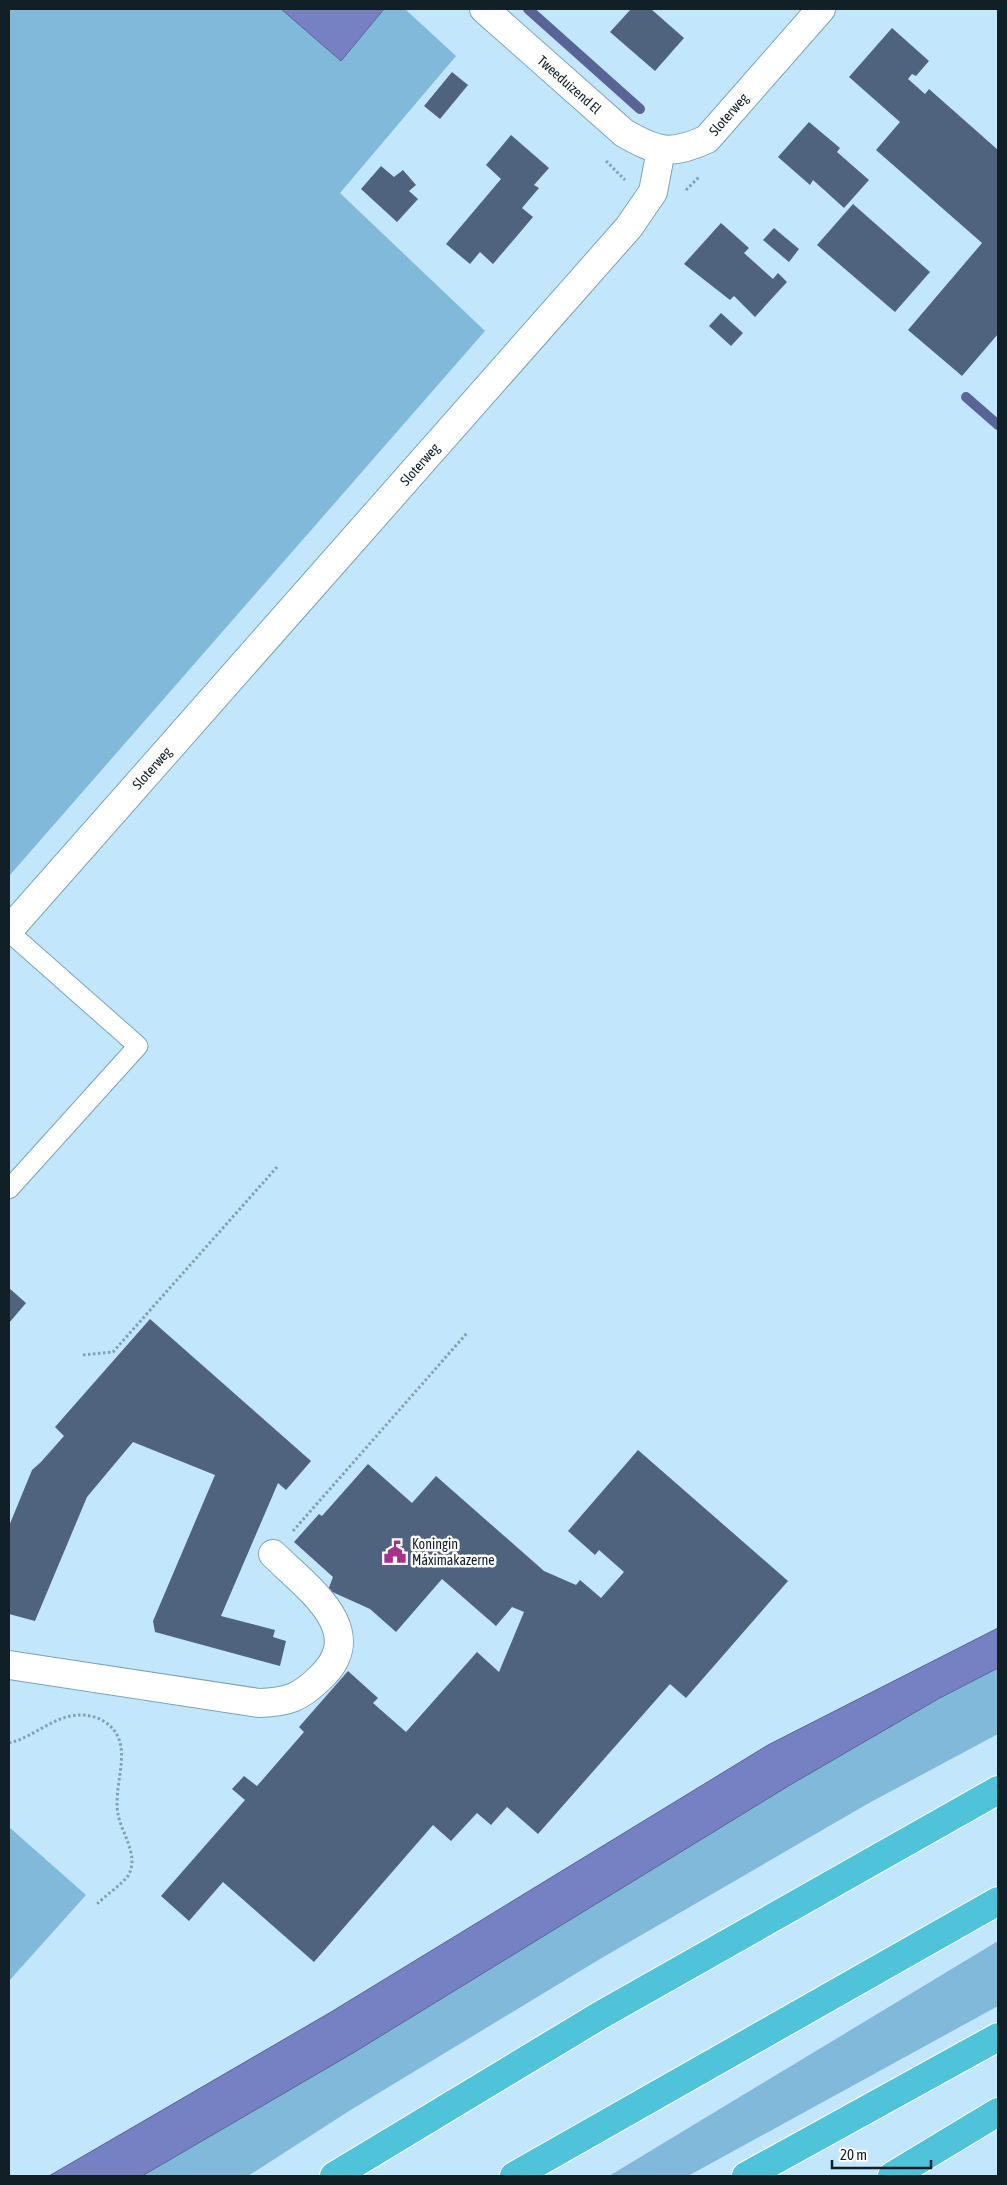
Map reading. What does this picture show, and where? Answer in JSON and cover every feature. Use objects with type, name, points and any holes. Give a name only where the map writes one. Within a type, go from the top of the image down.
[{"type":"highway","points":[[334,2176],[599,2016],[998,1790]]},
{"type":"highway","points":[[514,2176],[998,1901]]},
{"type":"highway","points":[[746,2176],[998,2037]]},
{"type":"highway","points":[[892,2176],[998,2112]]},
{"type":"street","name":"Tweeduizend El","points":[[484,9],[624,133],[643,144],[661,150]]},
{"type":"street","name":"Sloterweg","points":[[9,931],[629,227],[653,192],[661,150],[687,148],[706,139],[821,9]]},
{"type":"street","points":[[9,1665],[259,1703],[281,1702],[302,1694],[330,1668],[338,1654],[340,1638],[336,1622],[328,1608],[273,1554]]},
{"type":"lane","points":[[9,931],[138,1046],[9,1189]]},
{"type":"path","points":[[82,1355],[113,1352],[277,1167]]},
{"type":"path","points":[[273,1554],[467,1333]]},
{"type":"path","points":[[9,1743],[49,1724],[76,1715],[88,1715],[101,1719],[117,1735],[122,1754],[116,1791],[118,1815],[131,1849],[131,1862],[128,1876],[97,1904]]},
{"type":"shaded area","points":[[9,9],[281,9],[341,61],[384,9],[405,9],[456,56],[340,193],[485,331],[10,875]]},
{"type":"shaded area","points":[[281,9],[384,9],[341,61]]},
{"type":"shaded area","points":[[998,1628],[998,1668],[938,1699],[790,1785],[353,2053],[142,2176],[49,2176],[331,2012],[768,1745]]},
{"type":"shaded area","points":[[998,1668],[998,1734],[869,1803],[600,1959],[349,2111],[248,2176],[142,2176],[435,2002],[801,1778],[899,1721]]},
{"type":"shaded area","points":[[9,1827],[86,1895],[9,1981]]},
{"type":"shaded area","points":[[998,1941],[998,2006],[688,2176],[609,2176]]},
{"type":"building","points":[[631,9],[651,9],[684,38],[655,71],[610,32]]},
{"type":"building","points":[[892,28],[929,61],[916,76],[912,74],[908,79],[925,94],[929,89],[998,150],[998,334],[962,376],[908,330],[982,243],[876,150],[900,122],[849,77]]},
{"type":"building","points":[[452,72],[468,85],[440,119],[424,106]]},
{"type":"building","points":[[809,122],[840,148],[837,152],[869,180],[844,208],[813,180],[810,185],[778,157]]},
{"type":"building","points":[[511,135],[549,168],[534,185],[539,188],[522,208],[533,217],[493,264],[480,252],[470,264],[446,244],[501,179],[486,165]]},
{"type":"building","points":[[381,166],[394,177],[403,170],[416,185],[409,191],[418,199],[397,222],[361,189]]},
{"type":"building","points":[[853,204],[930,272],[895,312],[817,245]]},
{"type":"building","points":[[721,223],[749,248],[744,253],[773,279],[778,273],[787,282],[755,317],[734,296],[730,300],[684,264]]},
{"type":"building","points":[[774,228],[799,249],[789,262],[763,240]]},
{"type":"building","points":[[721,313],[743,333],[731,346],[709,326]]},
{"type":"building","points":[[9,1288],[26,1303],[9,1323]]},
{"type":"building","points":[[150,1319],[311,1461],[286,1490],[278,1483],[221,1616],[275,1630],[273,1637],[286,1641],[280,1666],[155,1632],[153,1621],[215,1475],[133,1442],[87,1497],[35,1621],[9,1614],[9,1526],[32,1470],[64,1436],[55,1427]]},
{"type":"building","points":[[638,1450],[788,1581],[686,1698],[670,1684],[538,1834],[507,1807],[491,1825],[477,1813],[451,1841],[433,1825],[314,1962],[223,1882],[189,1921],[161,1896],[245,1800],[232,1789],[244,1776],[257,1786],[304,1732],[299,1727],[348,1671],[378,1698],[373,1703],[406,1732],[477,1652],[499,1672],[524,1612],[512,1607],[496,1626],[442,1579],[396,1632],[370,1609],[328,1590],[333,1577],[294,1542],[319,1514],[322,1516],[368,1464],[412,1503],[436,1476],[544,1571],[576,1585],[580,1580],[601,1598],[624,1572],[599,1550],[595,1555],[568,1531]]},
{"type":"waterway","points":[[528,9],[640,109]]},
{"type":"waterway","points":[[966,397],[998,425]]},
{"type":"place","name":"Koningin Máximakazerne","points":[[395,1552]]}]
